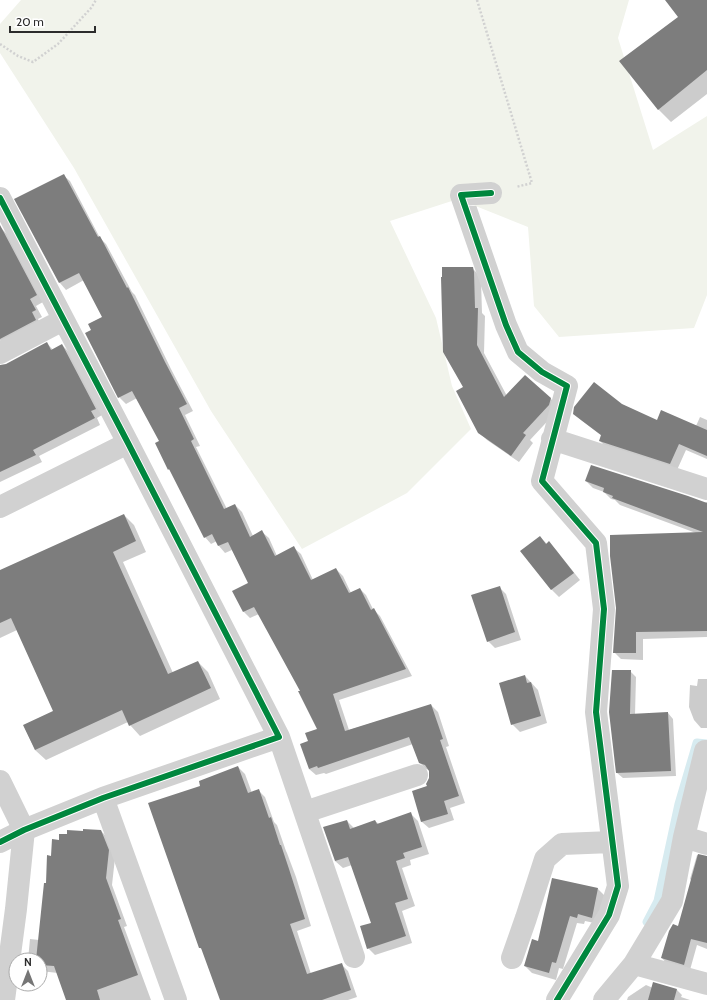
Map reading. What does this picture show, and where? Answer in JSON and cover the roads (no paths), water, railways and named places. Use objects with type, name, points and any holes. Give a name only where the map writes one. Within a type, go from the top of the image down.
[{"type":"street","points":[[491,193],[461,195],[506,325],[518,352],[542,372],[567,386],[542,481],[596,543],[604,609],[596,712],[618,886],[609,915],[557,1000]]},
{"type":"street","points":[[1,203],[128,443],[279,737],[354,957]]},
{"type":"street","points":[[0,354],[63,320]]},
{"type":"street","points":[[552,439],[707,489]]},
{"type":"street","points":[[0,507],[128,443]]},
{"type":"street","points":[[0,842],[24,830],[104,798],[279,737]]},
{"type":"street","points":[[604,1000],[634,964],[672,900],[684,837],[705,751],[707,751]]},
{"type":"street","points":[[305,812],[417,775]]},
{"type":"street","points":[[0,781],[24,830],[16,909],[4,1000]]},
{"type":"street","points":[[104,798],[176,1000]]},
{"type":"street","points":[[684,837],[707,844]]},
{"type":"street","points":[[512,958],[545,858],[562,844],[612,842]]},
{"type":"street","points":[[634,964],[707,984]]},
{"type":"waterway","points":[[647,922],[658,901],[679,804],[697,743],[707,744]]}]
